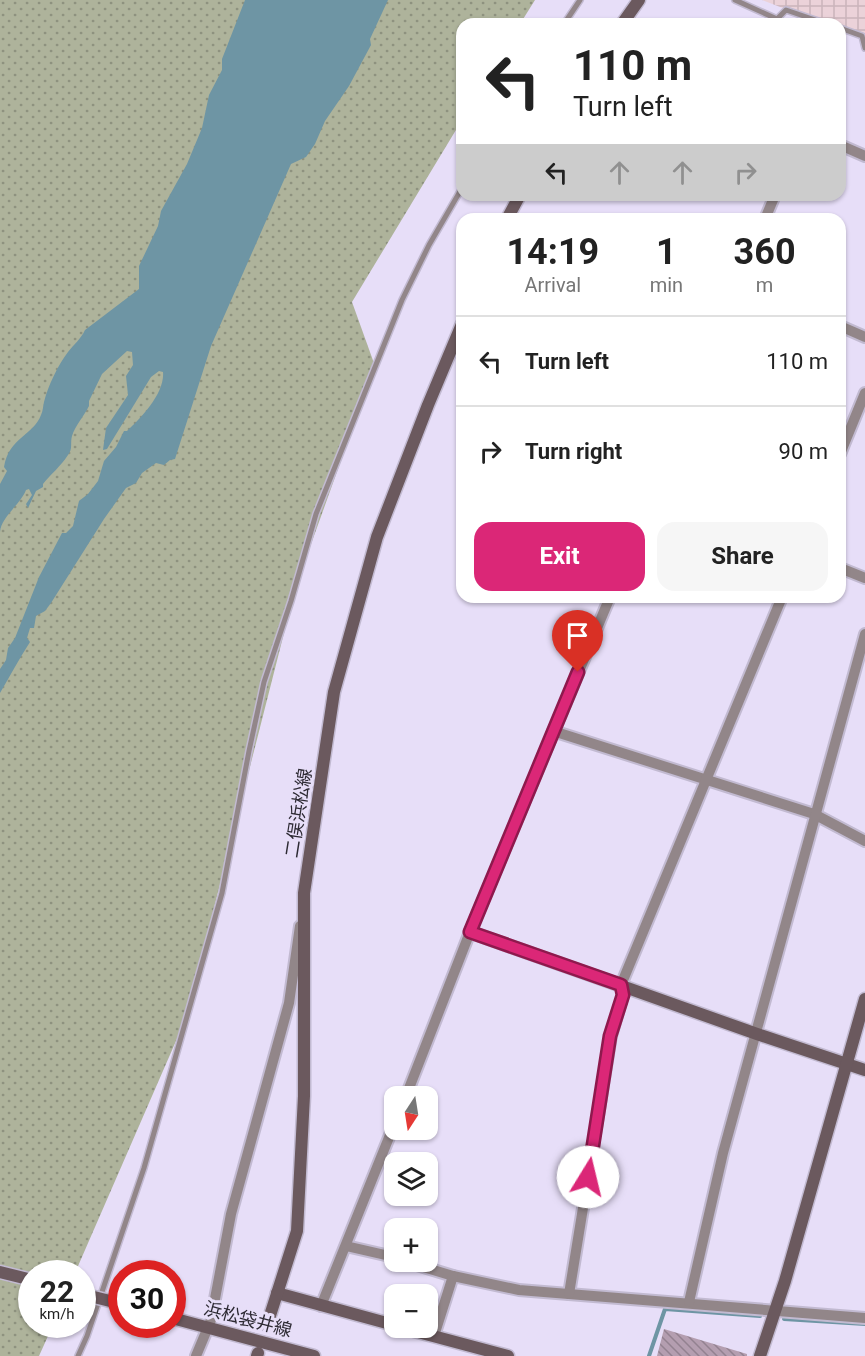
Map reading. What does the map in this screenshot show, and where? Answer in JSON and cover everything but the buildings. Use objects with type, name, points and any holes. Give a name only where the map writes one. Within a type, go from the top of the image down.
[{"type":"main road","points":[[626,18],[639,0]]},
{"type":"main road","name":"二俣浜松線","points":[[267,1324],[297,1231],[304,1096],[304,893],[334,692],[377,537],[456,338]]},
{"type":"main road","points":[[470,932],[865,1071]]},
{"type":"main road","points":[[760,1356],[784,1281],[865,999]]},
{"type":"main road","points":[[0,1272],[18,1276]]},
{"type":"main road","points":[[277,1293],[384,1322]]},
{"type":"main road","name":"浜松袋井線","points":[[186,1321],[314,1356]]},
{"type":"main road","points":[[438,1337],[508,1356]]},
{"type":"street","points":[[846,148],[865,156]]},
{"type":"street","points":[[846,330],[865,338]]},
{"type":"street","points":[[846,439],[865,393]]},
{"type":"street","points":[[846,570],[865,578]]},
{"type":"street","points":[[410,1086],[470,932],[607,603]]},
{"type":"street","points":[[569,1294],[610,1036],[623,995],[621,985],[779,603]]},
{"type":"street","points":[[689,1302],[723,1153],[865,634]]},
{"type":"street","points":[[553,731],[814,814],[865,841]]},
{"type":"street","points":[[196,1356],[209,1328],[231,1214],[289,1003],[304,893]]},
{"type":"street","points":[[321,1306],[388,1140]]},
{"type":"street","points":[[346,1246],[384,1255]]},
{"type":"street","points":[[438,1271],[519,1290],[865,1318]]},
{"type":"street","points":[[438,1323],[453,1276]]},
{"type":"lane","points":[[568,18],[580,0]]},
{"type":"lane","points":[[735,0],[775,18]]},
{"type":"lane","points":[[778,18],[786,10],[809,18]]},
{"type":"lane","points":[[846,30],[862,36],[865,48]]},
{"type":"lane","points":[[78,1356],[87,1336],[144,1168],[222,893],[264,682],[291,601],[316,514],[402,300],[429,244],[456,198]]},
{"type":"shaded area","points":[[762,0],[865,0],[865,40],[846,32],[846,18],[808,18]]},
{"type":"green space","points":[[0,0],[535,0],[524,18],[456,18],[456,130],[352,302],[375,366],[296,586],[186,1018],[81,1260],[18,1260],[18,1338],[47,1338],[39,1356],[0,1356]]},
{"type":"water","points":[[245,0],[388,0],[370,39],[371,45],[349,86],[325,121],[315,144],[306,157],[291,164],[211,346],[175,459],[164,465],[156,463],[142,473],[136,483],[126,488],[51,603],[45,611],[36,616],[34,628],[30,628],[27,638],[30,642],[0,693],[0,669],[6,660],[8,648],[15,638],[39,577],[62,533],[66,533],[73,526],[79,501],[98,481],[104,461],[116,447],[124,431],[127,431],[139,419],[156,396],[163,380],[163,372],[159,371],[151,377],[107,449],[103,450],[106,428],[128,395],[126,376],[133,365],[132,352],[127,351],[102,374],[89,401],[89,406],[73,432],[70,453],[43,484],[43,487],[36,491],[28,508],[26,504],[32,495],[29,489],[26,490],[4,521],[0,532],[0,484],[7,471],[4,467],[7,457],[16,443],[37,422],[57,369],[70,349],[85,330],[139,289],[139,266],[158,226],[161,211],[187,164],[202,128],[209,95],[222,70],[222,59]]},
{"type":"waterway","points":[[649,1356],[665,1309],[760,1316]]},
{"type":"waterway","points":[[784,1319],[865,1324]]},
{"type":"route","points":[[578,672],[470,932],[621,985],[623,995],[610,1036],[588,1177]]}]
